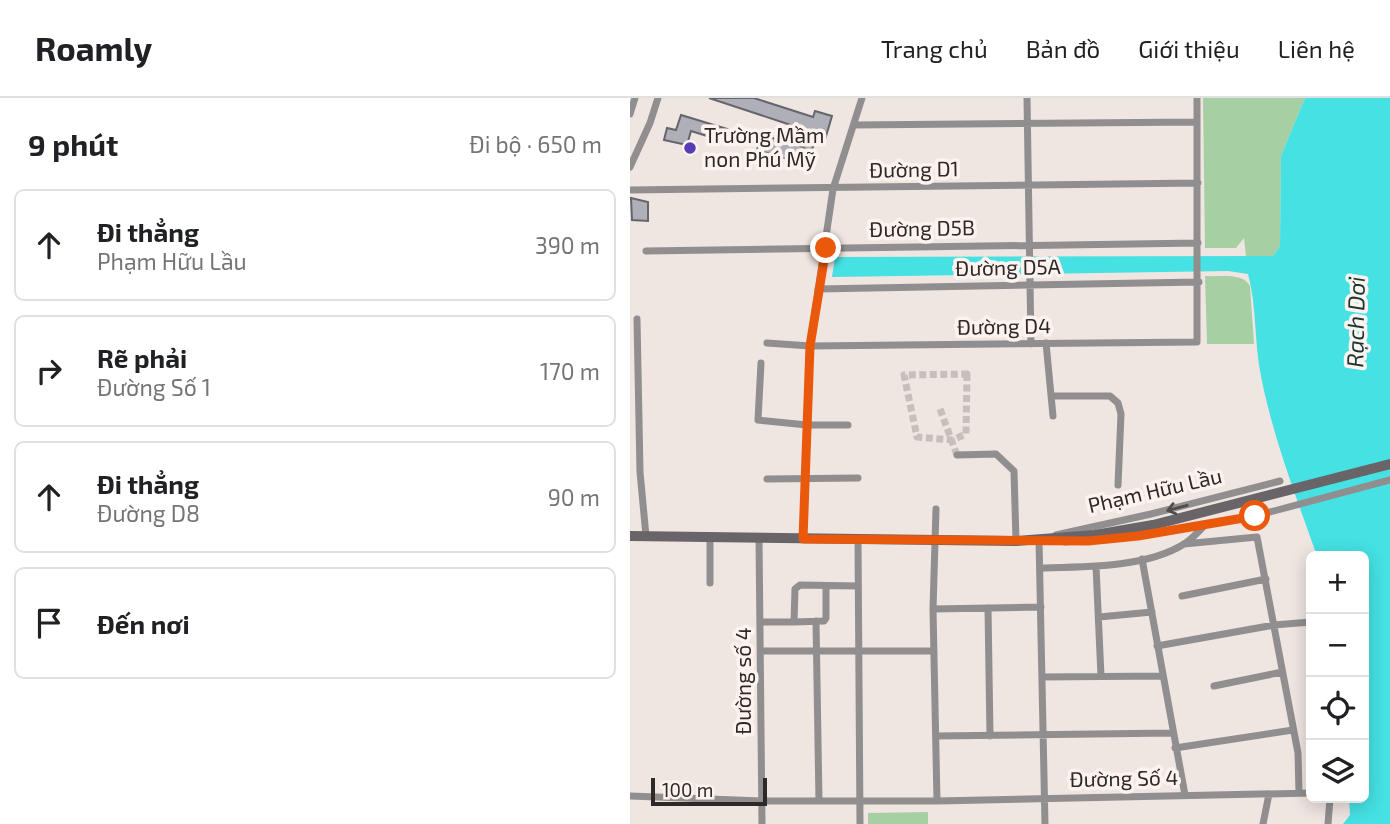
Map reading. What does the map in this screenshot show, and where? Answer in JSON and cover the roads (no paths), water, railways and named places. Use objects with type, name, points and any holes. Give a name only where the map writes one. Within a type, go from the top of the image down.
[{"type":"main road","name":"Phạm Hữu Lầu","points":[[630,536],[1016,541],[1095,535],[1153,525],[1390,464]]},
{"type":"street","points":[[630,114],[635,98]]},
{"type":"street","points":[[630,167],[659,98]]},
{"type":"street","points":[[803,539],[810,346],[833,189],[862,98]]},
{"type":"street","points":[[1027,98],[1031,344]]},
{"type":"street","points":[[1197,98],[1199,278]]},
{"type":"street","points":[[854,125],[1197,122]]},
{"type":"street","name":"Đường D1","points":[[630,190],[1198,183]]},
{"type":"street","name":"Đường D5B","points":[[646,251],[1198,247]]},
{"type":"street","name":"Đường D5A","points":[[818,289],[1199,278]]},
{"type":"street","name":"Đường D4","points":[[767,343],[810,346],[1197,342],[1199,278]]},
{"type":"street","points":[[637,319],[640,472],[646,536]]},
{"type":"street","points":[[1046,343],[1053,416]]},
{"type":"street","points":[[761,363],[758,420],[807,425],[848,425]]},
{"type":"street","points":[[1051,396],[1110,396],[1118,403],[1121,414],[1118,485]]},
{"type":"street","points":[[957,455],[996,454],[1014,471],[1016,541]]},
{"type":"street","points":[[767,479],[858,478]]},
{"type":"street","name":"Phạm Hữu Lầu","points":[[1039,540],[1063,542],[1113,539],[1253,517],[1390,480]]},
{"type":"street","name":"Phạm Hữu Lầu","points":[[1039,540],[1280,481]]},
{"type":"street","points":[[1243,490],[1253,517]]},
{"type":"street","points":[[936,509],[933,609],[937,800]]},
{"type":"street","points":[[1184,544],[1205,525]]},
{"type":"street","points":[[710,537],[710,583]]},
{"type":"street","points":[[1040,569],[1096,566],[1142,559],[1184,544],[1257,537],[1298,753],[1299,792]]},
{"type":"street","name":"Đường số 4","points":[[759,538],[762,824]]},
{"type":"street","points":[[858,540],[860,824]]},
{"type":"street","points":[[1039,540],[1045,824]]},
{"type":"street","points":[[1142,559],[1185,795]]},
{"type":"street","points":[[1096,566],[1101,676]]},
{"type":"street","points":[[1182,596],[1266,579]]},
{"type":"street","points":[[794,622],[795,589],[800,585],[858,586]]},
{"type":"street","points":[[761,622],[824,621],[827,618],[826,586]]},
{"type":"street","points":[[933,609],[1041,607]]},
{"type":"street","points":[[988,608],[990,736]]},
{"type":"street","points":[[1099,617],[1152,612]]},
{"type":"street","points":[[816,621],[820,801]]},
{"type":"street","points":[[1157,646],[1274,625],[1306,622]]},
{"type":"street","points":[[761,651],[934,651]]},
{"type":"street","points":[[1214,686],[1282,672]]},
{"type":"street","points":[[1042,677],[1163,676]]},
{"type":"street","points":[[1175,748],[1293,730]]},
{"type":"street","points":[[936,736],[1172,733]]},
{"type":"street","name":"Đường Số 4","points":[[630,796],[762,801],[860,801],[1306,793]]},
{"type":"street","points":[[1263,824],[1269,794]]},
{"type":"street","points":[[1328,824],[1330,803]]},
{"type":"water","name":"Rạch Dơi","points":[[1305,98],[1390,98],[1390,824],[1343,824],[1350,815],[1349,803],[1369,803],[1369,551],[1315,551],[1266,399],[1248,274],[1228,271],[832,277],[835,257],[1273,256],[1280,246],[1281,156]]},
{"type":"tunnel","points":[[967,374],[966,434],[952,440],[917,437],[904,375],[967,374]]},
{"type":"tunnel","points":[[940,409],[957,455]]},
{"type":"place","name":"Trường Mầm non Phú Mỹ","points":[[690,148]]}]
